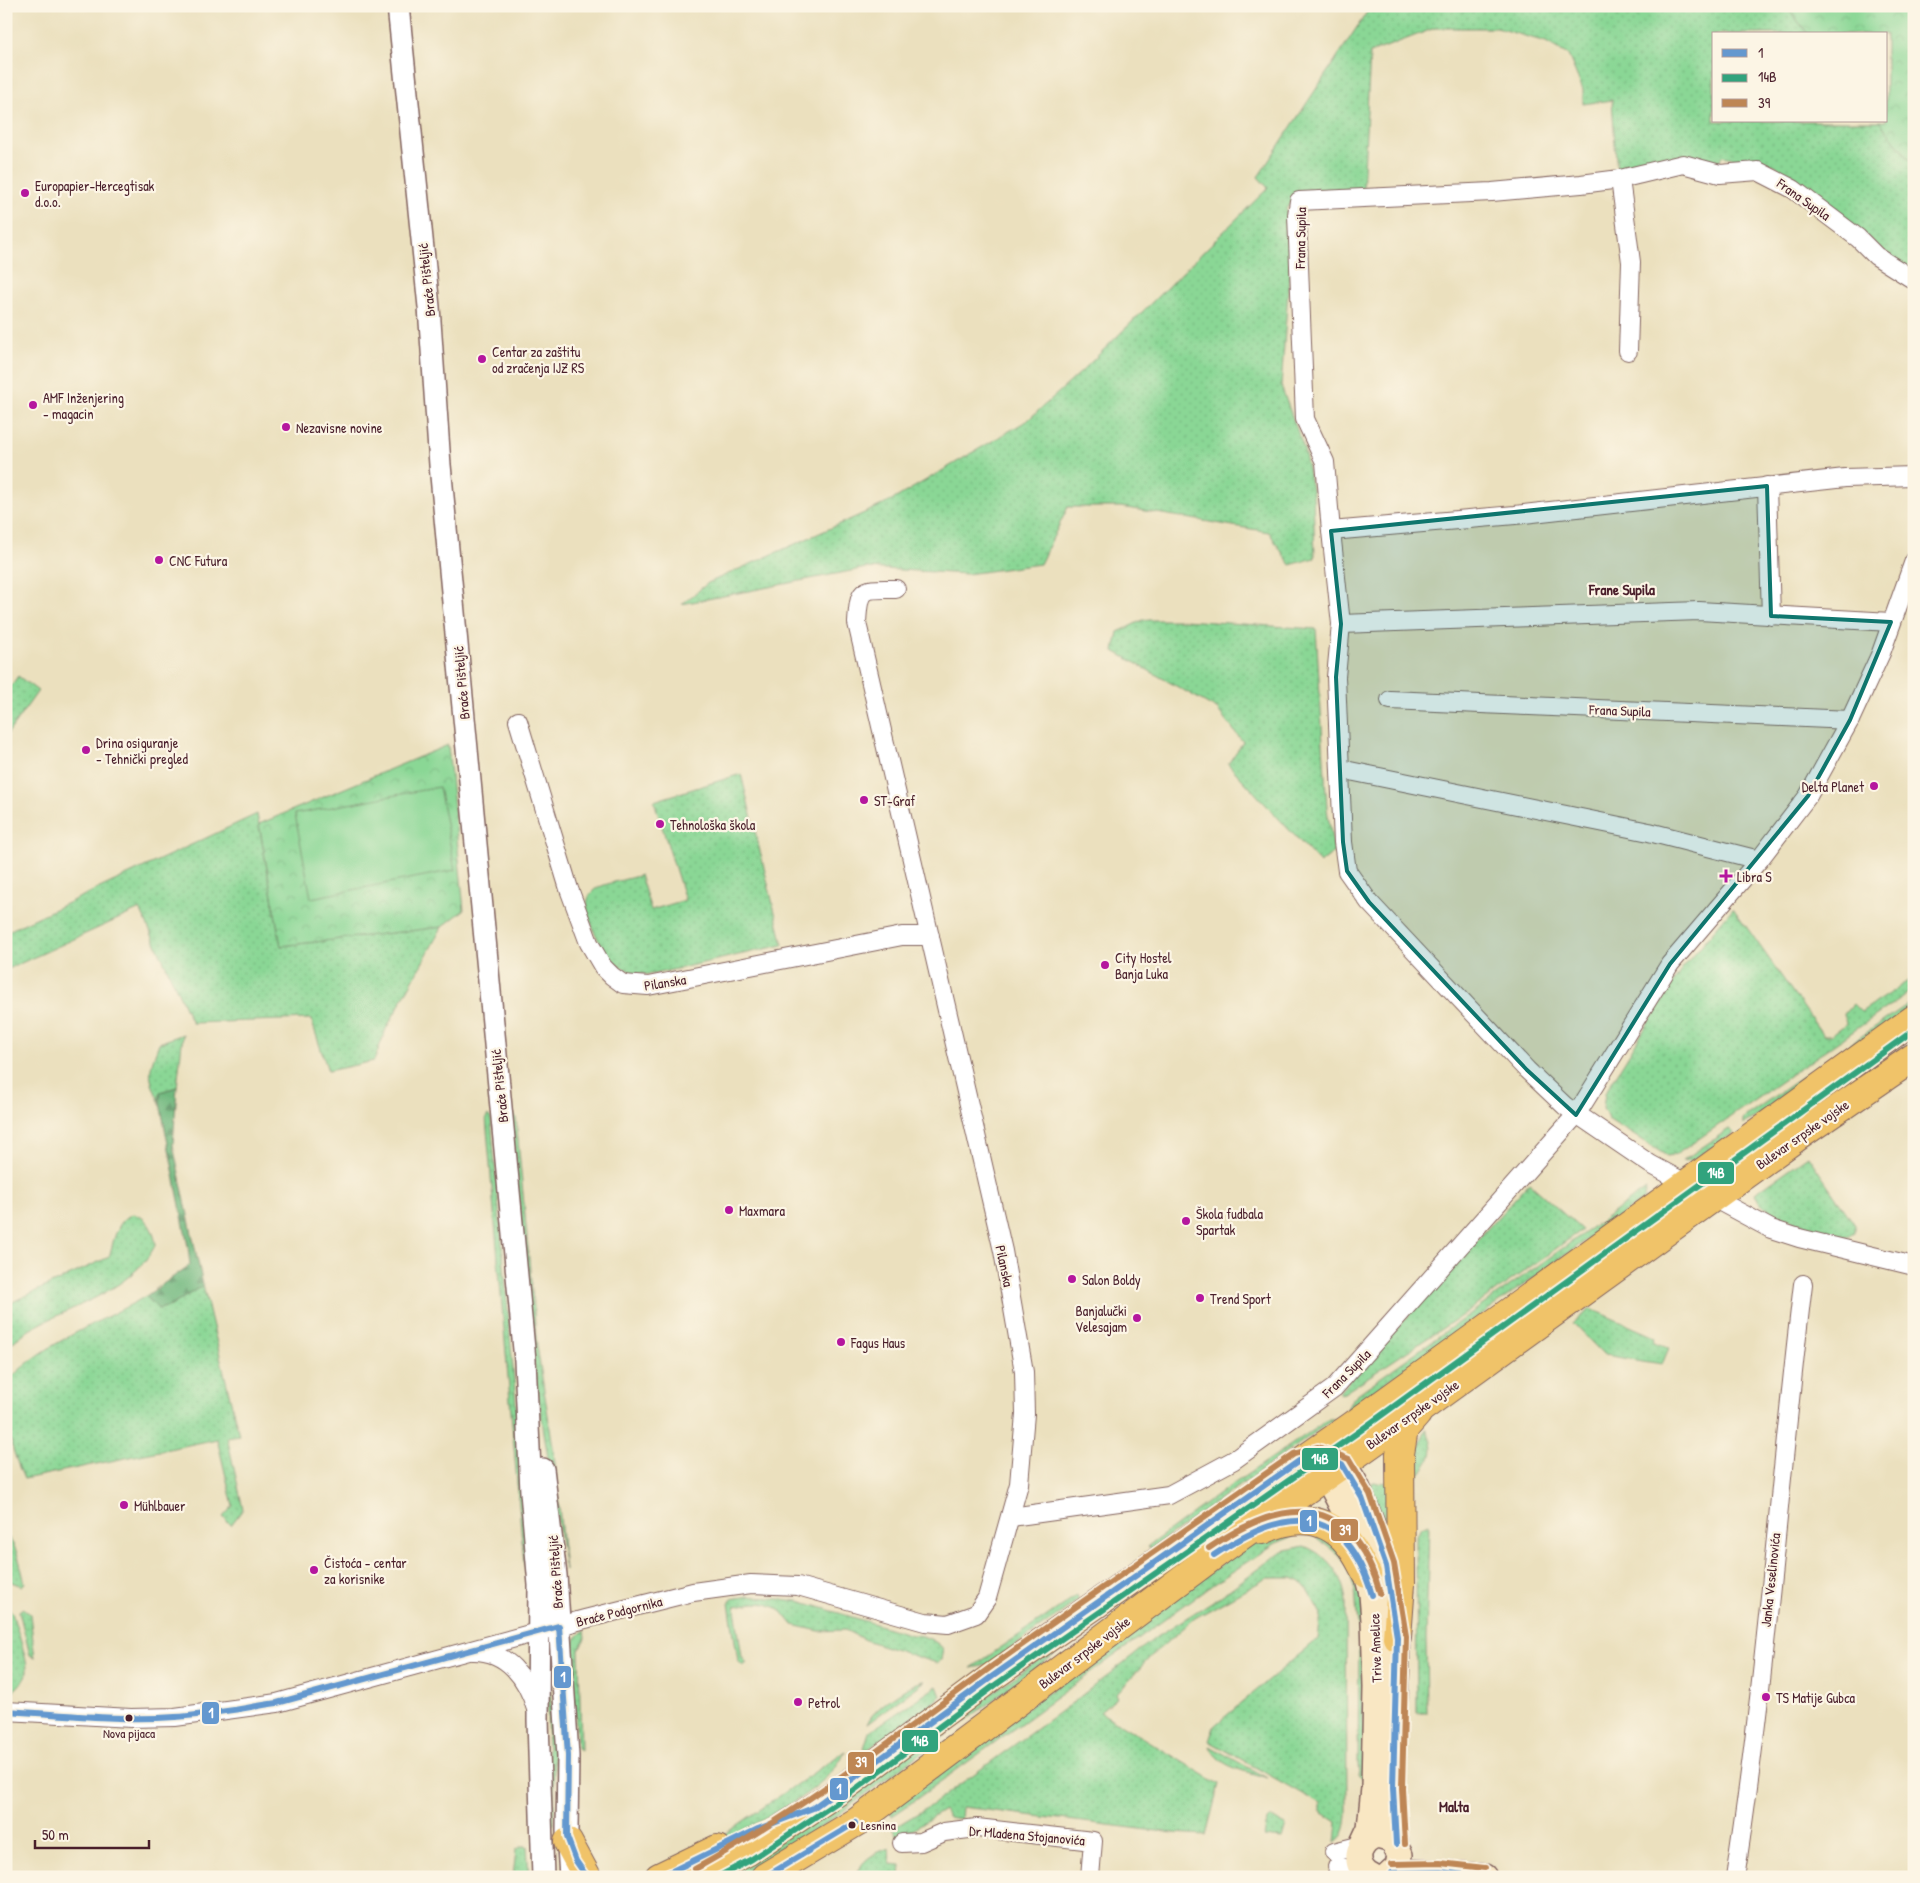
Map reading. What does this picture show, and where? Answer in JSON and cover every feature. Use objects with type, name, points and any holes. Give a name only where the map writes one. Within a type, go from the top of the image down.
[{"type":"main road","name":"Bulevar srpske vojske","points":[[699,1877],[747,1852],[813,1808],[985,1682],[1340,1434],[1914,1019]]},
{"type":"main road","name":"Bulevar srpske vojske","points":[[765,1877],[858,1821],[1221,1550],[1331,1465],[1423,1408],[1712,1198],[1914,1057]]},
{"type":"main road","points":[[1397,1637],[1401,1584],[1399,1477],[1402,1437],[1404,1429],[1423,1408]]},
{"type":"main road","points":[[1331,1465],[1331,1445],[1340,1434]]},
{"type":"main road","points":[[1299,1461],[1316,1456],[1331,1465]]},
{"type":"main road","name":"Trive Amelice","points":[[1331,1465],[1343,1508],[1367,1574],[1372,1594],[1376,1687],[1372,1818],[1368,1835],[1362,1845]]},
{"type":"main road","name":"Trive Amelice","points":[[1331,1465],[1359,1493],[1373,1526],[1386,1566],[1397,1637],[1393,1788],[1384,1869]]},
{"type":"main road","points":[[1221,1550],[1275,1524],[1298,1519],[1311,1519],[1334,1530],[1348,1543],[1367,1574]]},
{"type":"main road","points":[[659,1877],[758,1829],[813,1808]]},
{"type":"main road","points":[[1384,1869],[1387,1838],[1377,1836],[1367,1840],[1362,1845],[1358,1859],[1384,1869],[1484,1877]]},
{"type":"main road","points":[[568,1842],[587,1877]]},
{"type":"street","name":"Braće Pišteljić","points":[[398,6],[429,307],[440,465],[525,1360],[539,1585],[538,1720],[543,1877]]},
{"type":"street","name":"Frana Supila","points":[[1914,280],[1876,256],[1858,238],[1794,189],[1758,171],[1720,174],[1683,164],[1620,179],[1492,192],[1299,201],[1297,215],[1305,419],[1325,462],[1330,531],[1341,624],[1336,677],[1343,842],[1347,872],[1369,902],[1527,1070],[1576,1115],[1684,1184],[1771,1229],[1914,1266]]},
{"type":"street","points":[[1620,179],[1631,262],[1628,351]]},
{"type":"street","points":[[1330,531],[1514,515],[1845,478],[1914,476]]},
{"type":"street","points":[[1767,486],[1771,616]]},
{"type":"street","name":"Frana Supila","points":[[1011,1517],[1168,1495],[1234,1460],[1318,1401],[1352,1369],[1576,1115],[1670,964],[1759,860],[1808,796],[1850,720],[1881,653],[1914,561]]},
{"type":"street","name":"Pilanska","points":[[896,589],[872,587],[865,592],[860,598],[857,623],[1003,1251],[1024,1372],[1023,1445],[1019,1484],[987,1598]]},
{"type":"street","points":[[1341,624],[1700,611],[1891,622]]},
{"type":"street","name":"Frana Supila","points":[[1390,700],[1850,720]]},
{"type":"street","name":"Pilanska","points":[[518,721],[583,929],[603,967],[623,984],[648,986],[902,936],[930,936]]},
{"type":"street","points":[[1340,770],[1649,832],[1759,860]]},
{"type":"street","name":"Janka Veselinovića","points":[[1736,1877],[1746,1805],[1784,1440],[1803,1284]]},
{"type":"street","name":"Braće Pišteljić","points":[[525,1360],[552,1528],[568,1756],[570,1877]]},
{"type":"street","name":"Braće Podgornika","points":[[6,1711],[131,1718],[175,1717],[286,1701],[459,1652],[693,1592],[751,1584],[798,1586],[925,1622],[948,1624],[976,1614],[987,1598]]},
{"type":"street","points":[[459,1652],[486,1652],[508,1662],[531,1693],[538,1720]]},
{"type":"street","name":"Dr Mladena Stojanovića","points":[[902,1843],[921,1842],[944,1832],[977,1828],[1093,1841],[1090,1877]]},
{"type":"street","points":[[1362,1845],[1335,1860],[1384,1869]]},
{"type":"highlighted area","points":[[1767,486],[1771,616],[1891,622],[1850,720],[1808,796],[1670,964],[1576,1115],[1527,1070],[1369,902],[1347,871],[1343,842],[1336,677],[1341,624],[1331,531]]},
{"type":"green space","points":[[1371,6],[1786,6],[1806,32],[1712,32],[1712,122],[1880,122],[1914,165],[1914,274],[1775,165],[1722,156],[1717,168],[1617,174],[1612,100],[1583,104],[1583,90],[1568,55],[1546,42],[1497,28],[1435,28],[1370,53],[1363,191],[1298,191],[1286,209],[1292,236],[1281,386],[1304,449],[1313,495],[1315,558],[1290,565],[1269,532],[1121,507],[1068,507],[1040,564],[967,574],[866,568],[682,604],[708,583],[889,502],[1028,420],[1080,373],[1268,188],[1258,177]]},
{"type":"green space","points":[[1786,6],[1914,6],[1914,165],[1880,122],[1888,122],[1888,32],[1806,32]]},
{"type":"green space","points":[[1143,620],[1184,620],[1316,629],[1327,809],[1334,852],[1320,863],[1228,764],[1243,742],[1217,709],[1114,651],[1118,632]]},
{"type":"green space","points":[[18,676],[38,691],[6,736],[6,693]]},
{"type":"green space","points":[[448,745],[464,910],[442,927],[281,946],[259,824]]},
{"type":"green space","points":[[741,774],[783,945],[654,974],[631,972],[622,967],[606,952],[595,933],[588,910],[588,898],[596,888],[640,875],[651,910],[685,900],[654,801]]},
{"type":"green space","points":[[439,787],[455,870],[311,898],[295,814]]},
{"type":"green space","points":[[257,814],[281,946],[442,927],[386,1029],[374,1061],[328,1071],[311,1019],[192,1023],[140,909],[6,970],[6,932]]},
{"type":"green space","points":[[1733,908],[1823,1035],[1831,1035],[1846,1024],[1844,1014],[1853,1004],[1861,1012],[1914,977],[1914,989],[1677,1154],[1667,1156],[1608,1119],[1603,1108],[1605,1093],[1683,967]]},
{"type":"green space","points":[[1914,1000],[1914,1008],[1767,1110],[1743,1124],[1743,1119],[1747,1115]]},
{"type":"green space","points":[[183,1034],[177,1087],[160,1092],[160,1103],[150,1074],[155,1053],[159,1043]]},
{"type":"green space","points":[[177,1087],[173,1145],[203,1285],[171,1306],[158,1309],[146,1296],[190,1265],[160,1103],[160,1092]]},
{"type":"green space","points":[[511,1113],[516,1118],[537,1346],[554,1453],[565,1570],[535,1373]]},
{"type":"green space","points":[[488,1115],[491,1118],[531,1573],[525,1574],[486,1118]]},
{"type":"green space","points":[[1729,1129],[1734,1133],[1693,1160],[1682,1161]]},
{"type":"green space","points":[[1808,1156],[1855,1225],[1855,1232],[1851,1236],[1838,1236],[1803,1224],[1769,1210],[1758,1200],[1755,1193]]},
{"type":"green space","points":[[1529,1183],[1582,1230],[1464,1314],[1341,1395],[1339,1392]]},
{"type":"green space","points":[[1646,1189],[1643,1200],[1347,1410],[1350,1402],[1356,1395]]},
{"type":"green space","points":[[133,1214],[146,1221],[156,1244],[132,1274],[100,1295],[24,1333],[6,1347],[6,1305],[109,1257],[119,1226],[127,1217]]},
{"type":"green space","points":[[203,1285],[239,1435],[227,1437],[243,1509],[231,1525],[223,1517],[233,1506],[217,1439],[24,1479],[11,1444],[6,1408],[7,1382],[38,1355],[55,1344],[146,1296],[158,1309],[171,1306]]},
{"type":"green space","points":[[1591,1309],[1655,1337],[1654,1343],[1669,1348],[1662,1364],[1604,1355],[1573,1323]]},
{"type":"green space","points":[[1329,1419],[1334,1419],[1151,1549],[1148,1546],[1226,1489]]},
{"type":"green space","points":[[1426,1429],[1432,1448],[1430,1460],[1417,1475],[1418,1449]]},
{"type":"green space","points":[[1374,1482],[1392,1483],[1392,1548],[1368,1485]]},
{"type":"green space","points":[[1429,1524],[1426,1638],[1427,1713],[1417,1713],[1416,1535],[1421,1527]]},
{"type":"green space","points":[[1318,1532],[1347,1554],[1363,1598],[1364,1779],[1359,1775],[1358,1764],[1359,1638],[1355,1591],[1347,1565],[1340,1556],[1317,1538]]},
{"type":"green space","points":[[1300,1534],[1276,1543],[1215,1583],[904,1808],[892,1816],[888,1811],[1258,1537]]},
{"type":"green space","points":[[6,1536],[13,1545],[18,1558],[25,1583],[22,1586],[6,1580]]},
{"type":"green space","points":[[1304,1546],[1321,1555],[1333,1567],[1338,1574],[1346,1601],[1347,1815],[1343,1834],[1338,1840],[1335,1842],[1337,1822],[1320,1811],[1320,1804],[1209,1741],[1214,1726],[1318,1639],[1321,1614],[1307,1589],[1301,1582],[1292,1578],[1267,1578],[1195,1618],[1152,1655],[1116,1694],[1118,1697],[1100,1712],[1219,1784],[1206,1835],[1173,1833],[962,1807],[961,1819],[948,1817],[944,1810],[898,1838],[893,1830],[895,1827],[930,1806],[1072,1703],[1159,1635],[1221,1596],[1282,1551]]},
{"type":"green space","points":[[1177,1564],[824,1825],[791,1847],[737,1877],[718,1877],[895,1760]]},
{"type":"green space","points":[[749,1596],[799,1601],[924,1637],[941,1646],[943,1649],[941,1660],[937,1663],[865,1640],[845,1630],[819,1631],[793,1625],[780,1609],[767,1604],[754,1603],[736,1606],[735,1609],[742,1657],[747,1663],[743,1666],[738,1661],[729,1603],[731,1599]]},
{"type":"green space","points":[[1076,1596],[1079,1600],[988,1665],[971,1668]]},
{"type":"green space","points":[[6,1605],[12,1612],[27,1671],[20,1685],[6,1695]]},
{"type":"green space","points":[[23,1608],[30,1614],[35,1658],[30,1655],[19,1611]]},
{"type":"green space","points":[[584,1630],[585,1638],[579,1650],[581,1751],[577,1748],[572,1648],[576,1638]]},
{"type":"green space","points":[[548,1665],[554,1746],[554,1824],[547,1826]]},
{"type":"green space","points":[[925,1681],[867,1724],[870,1718],[892,1698],[911,1686]]},
{"type":"green space","points":[[937,1686],[941,1696],[936,1701],[867,1750],[864,1748],[869,1732]]},
{"type":"green space","points":[[1210,1746],[1267,1778],[1226,1764],[1219,1759]]},
{"type":"green space","points":[[845,1751],[836,1766],[824,1780],[809,1792],[774,1814],[723,1841],[713,1842]]},
{"type":"green space","points":[[1270,1817],[1286,1825],[1282,1839],[1264,1837],[1267,1820]]},
{"type":"green space","points":[[522,1846],[527,1846],[529,1877],[513,1877],[516,1850]]},
{"type":"green space","points":[[889,1848],[890,1864],[901,1865],[900,1877],[855,1877],[864,1862],[878,1852]]},
{"type":"transit line","name":"14B","points":[[718,1877],[752,1859],[845,1797],[998,1683],[1357,1433],[1914,1030]]},
{"type":"transit line","name":"39","points":[[695,1869],[734,1847],[809,1799],[991,1667],[1294,1454],[1318,1447],[1349,1459],[1370,1494],[1394,1563],[1406,1636],[1402,1788],[1405,1844]]},
{"type":"transit line","name":"1","points":[[660,1877],[758,1829],[813,1808],[993,1676],[1299,1461],[1317,1456],[1342,1464],[1362,1498],[1386,1566],[1397,1637],[1393,1788],[1396,1844]]},
{"type":"transit line","name":"39","points":[[1209,1548],[1237,1531],[1264,1519],[1289,1512],[1312,1513],[1333,1520],[1352,1536],[1367,1560],[1380,1593]]},
{"type":"transit line","name":"1","points":[[1214,1555],[1240,1539],[1265,1528],[1288,1522],[1309,1521],[1328,1528],[1345,1542],[1360,1564],[1372,1595]]},
{"type":"transit line","name":"1","points":[[6,1711],[133,1718],[200,1715],[277,1703],[559,1626],[568,1756],[567,1837],[576,1861],[587,1877]]},
{"type":"transit line","name":"1","points":[[765,1877],[855,1823]]},
{"type":"transit line","name":"39","points":[[1392,1864],[1440,1863],[1485,1868]]},
{"type":"transit line","name":"1","points":[[1392,1873],[1440,1872],[1482,1877]]},
{"type":"place","name":"Europapier-Hercegtisak d.o.o.","points":[[25,193]]},
{"type":"place","name":"Centar za zaštitu od zračenja IJZ RS","points":[[482,359]]},
{"type":"place","name":"AMF Inženjering - magacin","points":[[33,405]]},
{"type":"place","name":"Nezavisne novine","points":[[286,427]]},
{"type":"place","name":"CNC Futura","points":[[159,560]]},
{"type":"place","name":"Drina osiguranje - Tehnički pregled","points":[[86,750]]},
{"type":"place","name":"Delta Planet","points":[[1874,786]]},
{"type":"place","name":"ST-Graf","points":[[864,800]]},
{"type":"place","name":"Tehnološka škola","points":[[660,824]]},
{"type":"place","name":"Libra S","points":[[1726,876]]},
{"type":"place","name":"City Hostel Banja Luka","points":[[1105,965]]},
{"type":"place","name":"Maxmara","points":[[729,1210]]},
{"type":"place","name":"Škola fudbala Spartak","points":[[1186,1221]]},
{"type":"place","name":"Salon Boldy","points":[[1072,1279]]},
{"type":"place","name":"Trend Sport","points":[[1200,1298]]},
{"type":"place","name":"Banjalučki Velesajam","points":[[1137,1318]]},
{"type":"place","name":"Fagus Haus","points":[[841,1342]]},
{"type":"place","name":"Mühlbauer","points":[[124,1505]]},
{"type":"place","name":"Čistoća - centar za korisnike","points":[[314,1570]]},
{"type":"place","name":"TS Matije Gubca","points":[[1766,1697]]},
{"type":"place","name":"Petrol","points":[[798,1702]]},
{"type":"place","name":"Nova pijaca","points":[[129,1718]]},
{"type":"place","name":"Lesnina","points":[[852,1825]]},
{"type":"district","name":"Frane Supila","points":[[1622,589]]},
{"type":"district","name":"Malta","points":[[1454,1806]]}]
